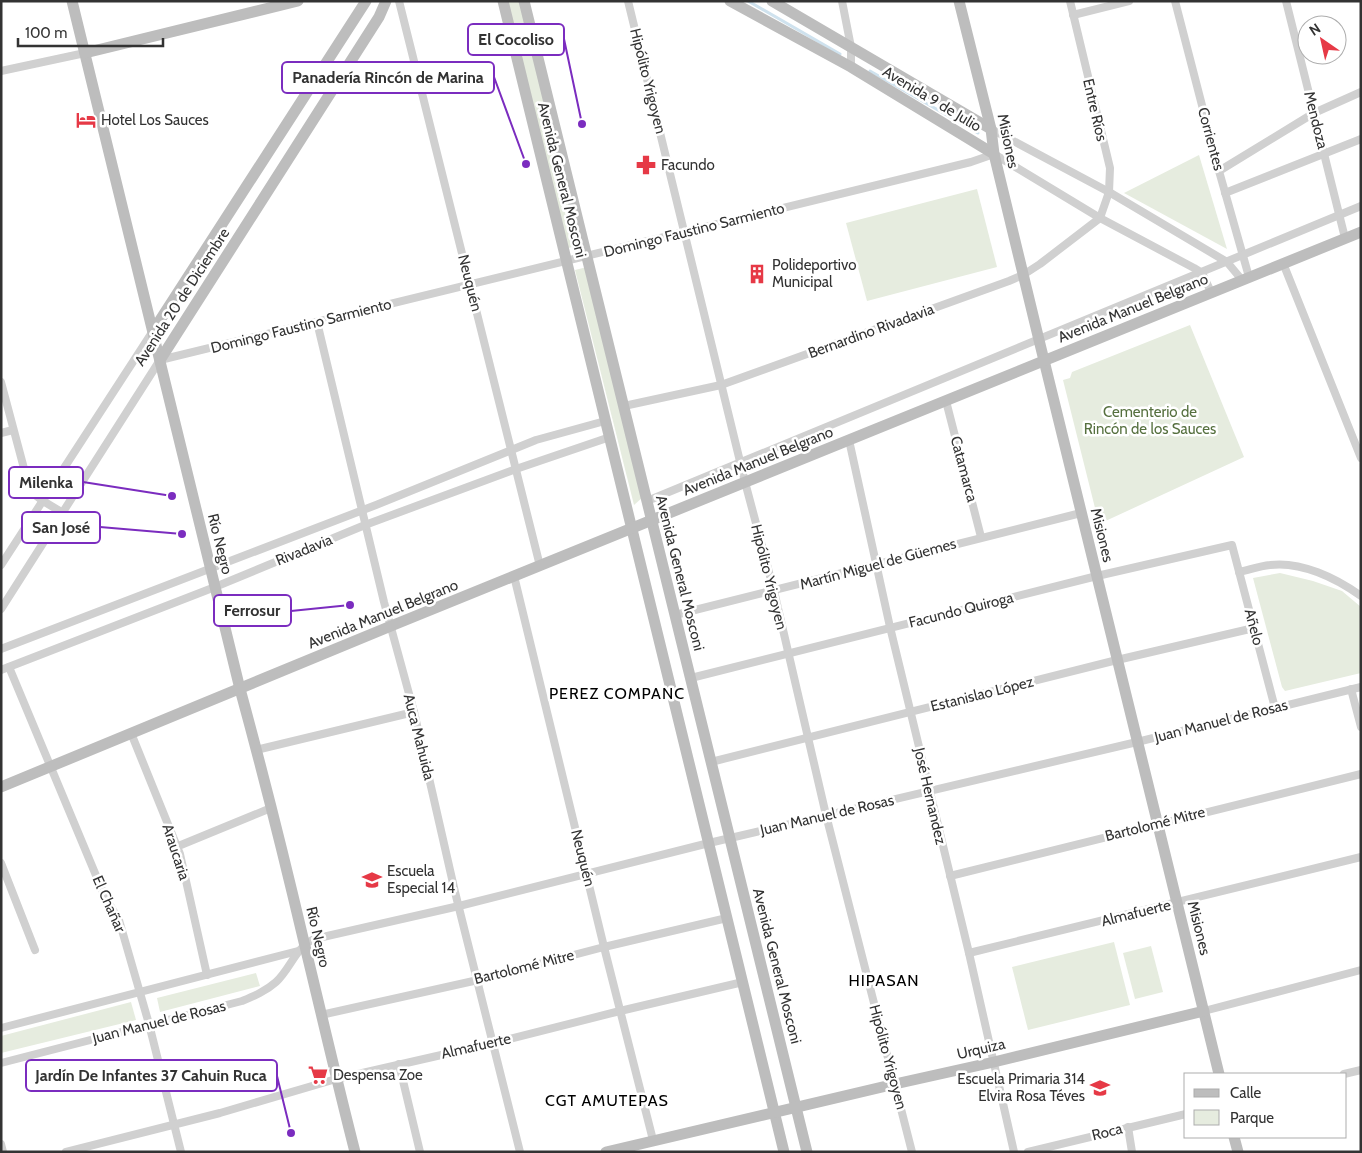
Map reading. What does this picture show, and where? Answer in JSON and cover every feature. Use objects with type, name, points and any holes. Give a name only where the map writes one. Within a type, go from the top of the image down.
[{"type":"street","name":"Río Negro","points":[[72,1],[210,568],[271,808],[301,947],[356,1152]]},
{"type":"street","points":[[1,71],[85,53],[298,1]]},
{"type":"street","name":"Avenida 20 de Diciembre","points":[[1,565],[366,1]]},
{"type":"street","name":"Avenida 20 de Diciembre","points":[[1,609],[379,17],[386,1]]},
{"type":"street","name":"Neuquén","points":[[399,1],[540,566]]},
{"type":"street","name":"Avenida General Mosconi","points":[[503,1],[784,1152]]},
{"type":"street","name":"Avenida General Mosconi","points":[[524,1],[807,1152]]},
{"type":"street","name":"Hipólito Yrigoyen","points":[[628,1],[745,482],[774,591],[826,816],[912,1152]]},
{"type":"street","name":"Avenida 9 de Julio","points":[[730,1],[851,67],[1100,218],[1202,273]]},
{"type":"street","name":"Avenida 9 de Julio","points":[[772,1],[991,129],[1109,192],[1227,262],[1246,278]]},
{"type":"street","points":[[842,1],[851,47],[851,67]]},
{"type":"street","name":"Misiones","points":[[959,1],[991,129],[994,154],[1023,275],[1219,1073]]},
{"type":"street","name":"Entre Ríos","points":[[1070,1],[1110,168],[1109,192],[1100,218]]},
{"type":"street","points":[[1073,15],[1129,1]]},
{"type":"street","name":"Corrientes","points":[[1175,1],[1242,255],[1246,278]]},
{"type":"street","name":"Mendoza","points":[[1286,1],[1345,238]]},
{"type":"street","points":[[1219,171],[1314,113],[1361,92]]},
{"type":"street","points":[[1225,194],[1361,139]]},
{"type":"street","name":"Domingo Faustino Sarmiento","points":[[160,360],[972,162],[994,154]]},
{"type":"street","points":[[647,501],[1361,206]]},
{"type":"street","name":"Bernardino Rivadavia","points":[[624,406],[722,385],[1023,275],[1048,259],[1100,218]]},
{"type":"street","name":"Avenida Manuel Belgrano","points":[[1,787],[391,626],[1361,232]]},
{"type":"street","points":[[1283,263],[1361,458]]},
{"type":"street","points":[[1202,273],[1211,292]]},
{"type":"street","name":"Auca Mahuida","points":[[317,322],[365,525],[414,712],[459,906],[520,1152]]},
{"type":"street","points":[[1,382],[30,491],[42,501],[63,513]]},
{"type":"street","name":"Catamarca","points":[[946,401],[981,537]]},
{"type":"street","name":"Rivadavia","points":[[1,649],[362,510],[536,440],[605,421]]},
{"type":"street","points":[[1,433],[13,430]]},
{"type":"street","name":"Rivadavia","points":[[5,668],[365,525],[516,469],[610,437]]},
{"type":"street","name":"José Hernandez","points":[[849,440],[890,627],[969,954],[1014,1152]]},
{"type":"street","name":"Martín Miguel de Güemes","points":[[675,614],[774,591],[1081,512]]},
{"type":"street","name":"Facundo Quiroga","points":[[690,678],[1096,576],[1232,546]]},
{"type":"street","name":"Añelo","points":[[1232,546],[1275,708]]},
{"type":"street","points":[[1239,572],[1280,564],[1303,568],[1344,584],[1361,596]]},
{"type":"street","name":"Neuquén","points":[[514,576],[653,1140]]},
{"type":"street","name":"Estanislao López","points":[[711,762],[1117,660],[1254,628]]},
{"type":"street","name":"El Chañar","points":[[5,668],[50,767],[105,897],[119,920],[149,1024],[181,1152]]},
{"type":"street","name":"Juan Manuel de Rosas","points":[[1,1028],[207,974],[301,947],[314,939],[459,906],[709,843],[1138,742],[1361,687]]},
{"type":"street","points":[[1352,689],[1361,727]]},
{"type":"street","points":[[256,750],[414,712]]},
{"type":"street","name":"Araucaria","points":[[131,734],[180,854],[207,974]]},
{"type":"street","name":"Bartolomé Mitre","points":[[950,876],[1361,774]]},
{"type":"street","points":[[176,847],[271,808]]},
{"type":"street","name":"Almafuerte","points":[[969,954],[1361,857]]},
{"type":"street","points":[[1,863],[35,950]]},
{"type":"street","name":"Bartolomé Mitre","points":[[320,1015],[478,980],[604,947],[727,918]]},
{"type":"street","name":"Juan Manuel de Rosas","points":[[1,1063],[242,1001],[259,994],[276,982],[301,947]]},
{"type":"street","name":"Urquiza","points":[[606,1152],[994,1062],[1204,1011],[1361,970]]},
{"type":"street","name":"Almafuerte","points":[[66,1152],[220,1113],[336,1079],[494,1043],[743,982]]},
{"type":"street","points":[[399,1064],[420,1152]]},
{"type":"street","points":[[1347,1073],[1361,1070]]},
{"type":"street","name":"Roca","points":[[1028,1152],[1184,1114]]},
{"type":"street","points":[[1128,1127],[1132,1152]]},
{"type":"street","points":[[1234,1138],[1238,1152]]},
{"type":"street","points":[[1,1144],[3,1152]]},
{"type":"green space","points":[[507,1],[520,1],[582,245],[568,248]]},
{"type":"green space","points":[[1199,155],[1227,249],[1124,193]]},
{"type":"green space","points":[[977,189],[997,267],[867,301],[846,223]]},
{"type":"green space","points":[[587,267],[643,497],[634,505],[575,270]]},
{"type":"green space","name":"Cementerio de Rincón de los Sauces","points":[[1190,325],[1244,457],[1099,524],[1063,380],[1070,378],[1072,372]]},
{"type":"green space","points":[[1280,573],[1313,581],[1342,591],[1361,607],[1361,673],[1285,691],[1282,687],[1253,578]]},
{"type":"green space","points":[[1114,942],[1130,1005],[1028,1030],[1012,967]]},
{"type":"green space","points":[[1151,946],[1163,992],[1135,999],[1123,953]]},
{"type":"green space","points":[[256,973],[260,986],[160,1012],[157,998]]},
{"type":"green space","points":[[131,1002],[136,1020],[1,1053],[1,1036]]},
{"type":"waterway","points":[[748,1],[840,54]]},
{"type":"waterway","points":[[870,71],[978,133]]},
{"type":"place","name":"Hotel Los Sauces","points":[[86,120]]},
{"type":"place","name":"El Cocoliso","points":[[582,124]]},
{"type":"place","name":"Panadería Rincón de Marina","points":[[526,164]]},
{"type":"place","name":"Facundo","points":[[646,165]]},
{"type":"place","name":"Polideportivo Municipal","points":[[757,274]]},
{"type":"place","name":"Milenka","points":[[172,496]]},
{"type":"place","name":"San José","points":[[182,534]]},
{"type":"place","name":"Ferrosur","points":[[350,605]]},
{"type":"place","name":"Escuela Especial 14","points":[[372,880]]},
{"type":"place","name":"Despensa Zoe","points":[[318,1075]]},
{"type":"place","name":"Escuela Primaria 314 Elvira Rosa Téves","points":[[1100,1088]]},
{"type":"place","name":"Jardín De Infantes 37 Cahuin Ruca","points":[[291,1133]]},
{"type":"district","name":"PEREZ COMPANC","points":[[617,693]]},
{"type":"district","name":"HIPASAN","points":[[884,980]]},
{"type":"district","name":"CGT AMUTEPAS","points":[[607,1100]]}]
